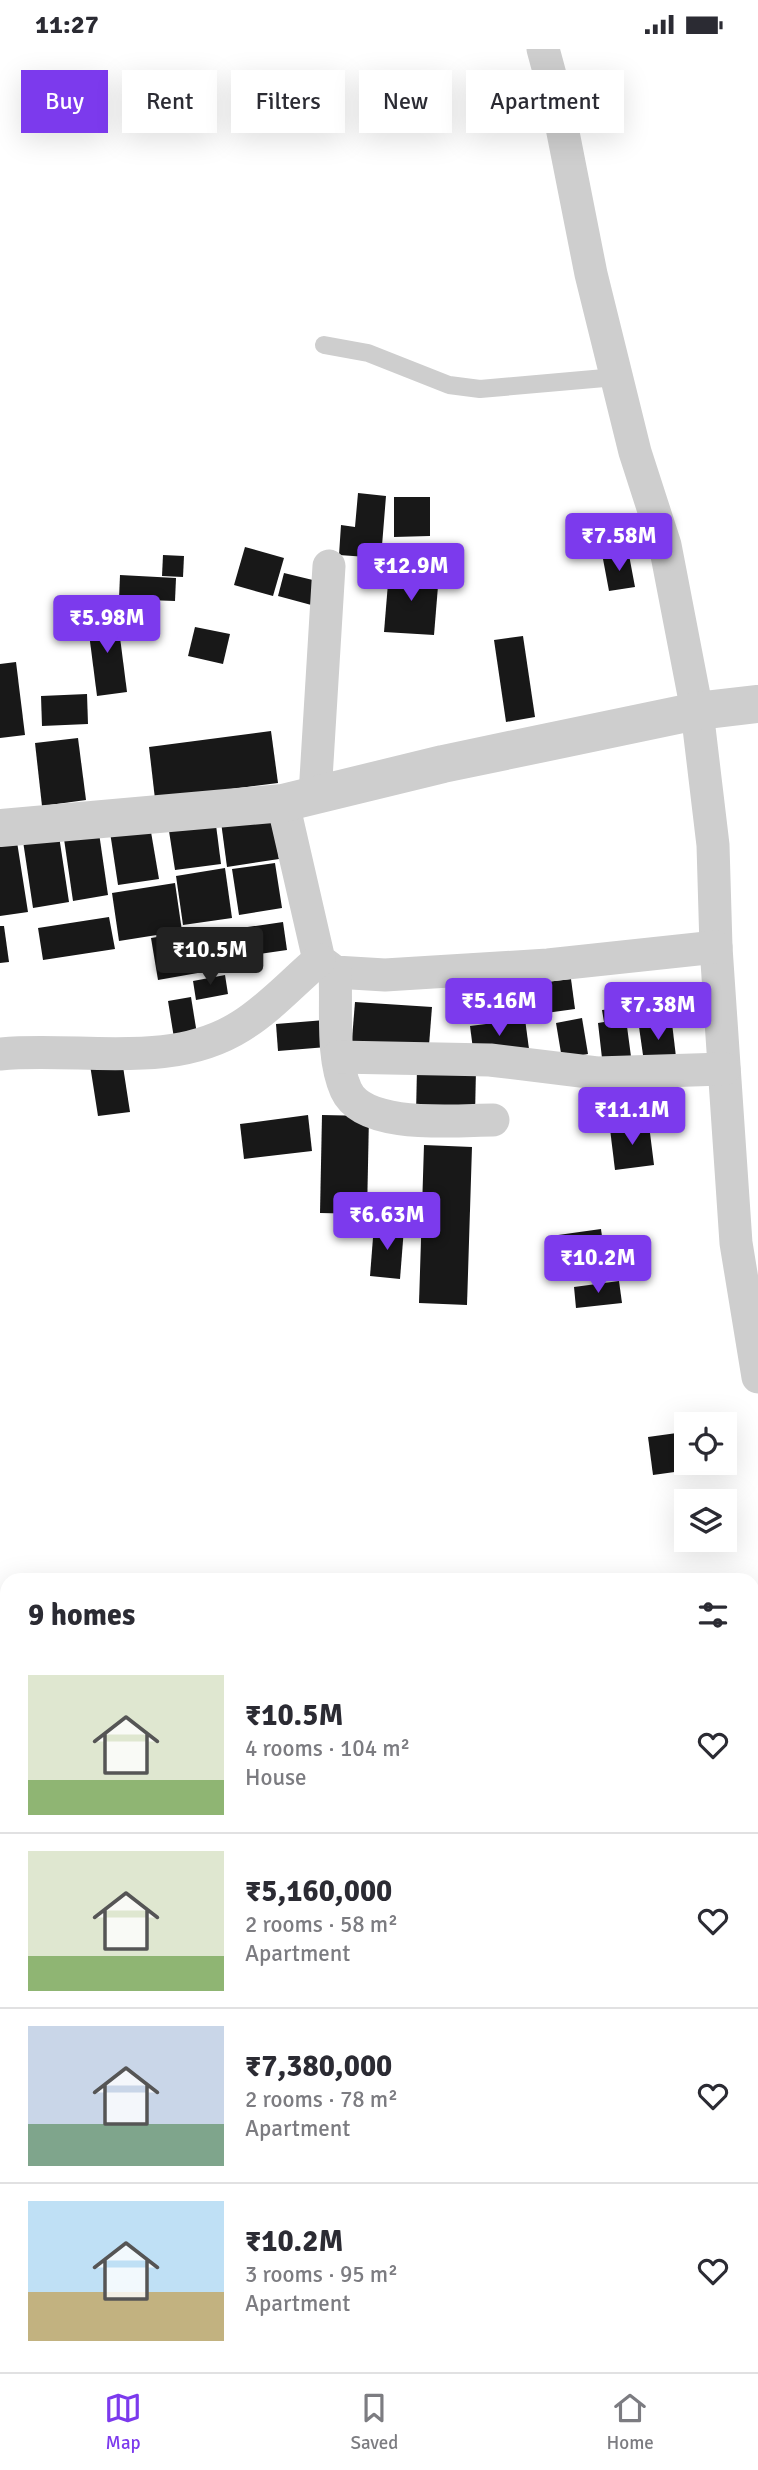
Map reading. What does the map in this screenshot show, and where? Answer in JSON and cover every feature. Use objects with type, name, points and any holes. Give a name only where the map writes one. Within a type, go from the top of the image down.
[{"type":"street","points":[[543,49],[556,97],[591,274],[635,452],[665,545],[697,711],[713,845],[716,947],[736,1243],[758,1377]]},
{"type":"street","points":[[329,566],[299,799],[327,966],[338,1057],[347,1092],[370,1112],[411,1121],[493,1120]]},
{"type":"street","points":[[0,828],[299,799],[443,764],[697,711],[758,704]]},
{"type":"street","points":[[0,1054],[28,1051],[156,1053],[195,1046],[243,1025],[327,966],[385,975],[548,965],[716,947]]},
{"type":"street","points":[[338,1057],[490,1060],[597,1073],[724,1069]]},
{"type":"lane","points":[[324,345],[368,353],[450,385],[480,389],[617,377]]},
{"type":"building","points":[[358,493],[386,496],[381,558],[339,555],[341,525],[355,527]]},
{"type":"building","points":[[394,497],[430,497],[430,536],[394,537]]},
{"type":"building","points":[[245,547],[284,558],[273,596],[234,585]]},
{"type":"building","points":[[163,555],[184,556],[183,577],[162,576]]},
{"type":"building","points":[[629,555],[635,587],[609,591],[603,559]]},
{"type":"building","points":[[389,571],[439,574],[434,635],[384,632]]},
{"type":"building","points":[[284,573],[321,582],[315,606],[278,596]]},
{"type":"building","points":[[120,575],[176,578],[175,601],[119,599]]},
{"type":"building","points":[[117,614],[127,692],[97,696],[87,618]]},
{"type":"building","points":[[195,627],[230,634],[223,664],[188,656]]},
{"type":"building","points":[[523,636],[535,717],[506,722],[494,640]]},
{"type":"building","points":[[16,662],[25,735],[0,738],[0,664]]},
{"type":"building","points":[[87,694],[88,724],[42,726],[41,696]]},
{"type":"building","points":[[271,731],[278,783],[155,799],[149,747]]},
{"type":"building","points":[[78,738],[86,800],[42,806],[35,743]]},
{"type":"building","points":[[272,814],[279,859],[227,867],[221,822]]},
{"type":"building","points":[[216,825],[221,864],[175,870],[169,831]]},
{"type":"building","points":[[150,826],[159,879],[118,885],[110,832]]},
{"type":"building","points":[[99,833],[108,895],[73,901],[64,839]]},
{"type":"building","points":[[59,836],[69,902],[33,908],[23,841]]},
{"type":"building","points":[[17,842],[28,912],[0,916],[0,845]]},
{"type":"building","points":[[275,863],[282,908],[239,915],[232,869]]},
{"type":"building","points":[[225,868],[232,918],[183,925],[176,876]]},
{"type":"building","points":[[175,883],[182,931],[119,941],[112,893]]},
{"type":"building","points":[[109,917],[115,949],[43,960],[38,928]]},
{"type":"building","points":[[283,922],[287,950],[231,958],[227,930]]},
{"type":"building","points":[[0,926],[4,926],[9,962],[0,963]]},
{"type":"building","points":[[219,927],[226,968],[158,980],[151,938]]},
{"type":"building","points":[[225,975],[228,994],[196,1000],[193,981]]},
{"type":"building","points":[[571,979],[575,1009],[517,1017],[514,986]]},
{"type":"building","points":[[191,997],[197,1034],[174,1038],[168,1001]]},
{"type":"building","points":[[355,1002],[432,1007],[428,1058],[351,1052]]},
{"type":"building","points":[[632,1007],[633,1018],[626,1019],[632,1064],[603,1067],[598,1023],[604,1022],[602,1010]]},
{"type":"building","points":[[582,1018],[588,1054],[562,1059],[556,1023]]},
{"type":"building","points":[[525,1019],[529,1049],[474,1057],[470,1026]]},
{"type":"building","points":[[325,1020],[327,1047],[278,1051],[276,1024]]},
{"type":"building","points":[[672,1023],[676,1057],[644,1062],[639,1027]]},
{"type":"building","points":[[122,1060],[130,1112],[98,1116],[90,1065]]},
{"type":"building","points":[[417,1068],[476,1069],[475,1115],[416,1114]]},
{"type":"building","points":[[308,1115],[312,1151],[244,1159],[240,1124]]},
{"type":"building","points":[[322,1115],[369,1116],[367,1214],[320,1213]]},
{"type":"building","points":[[649,1125],[654,1165],[615,1170],[610,1129]]},
{"type":"building","points":[[424,1145],[472,1147],[467,1305],[419,1303]]},
{"type":"building","points":[[374,1225],[404,1228],[400,1279],[370,1276]]},
{"type":"building","points":[[601,1229],[605,1259],[555,1265],[551,1236]]},
{"type":"building","points":[[619,1281],[622,1303],[576,1308],[574,1287]]},
{"type":"building","points":[[674,1433],[674,1472],[653,1475],[648,1437]]}]
